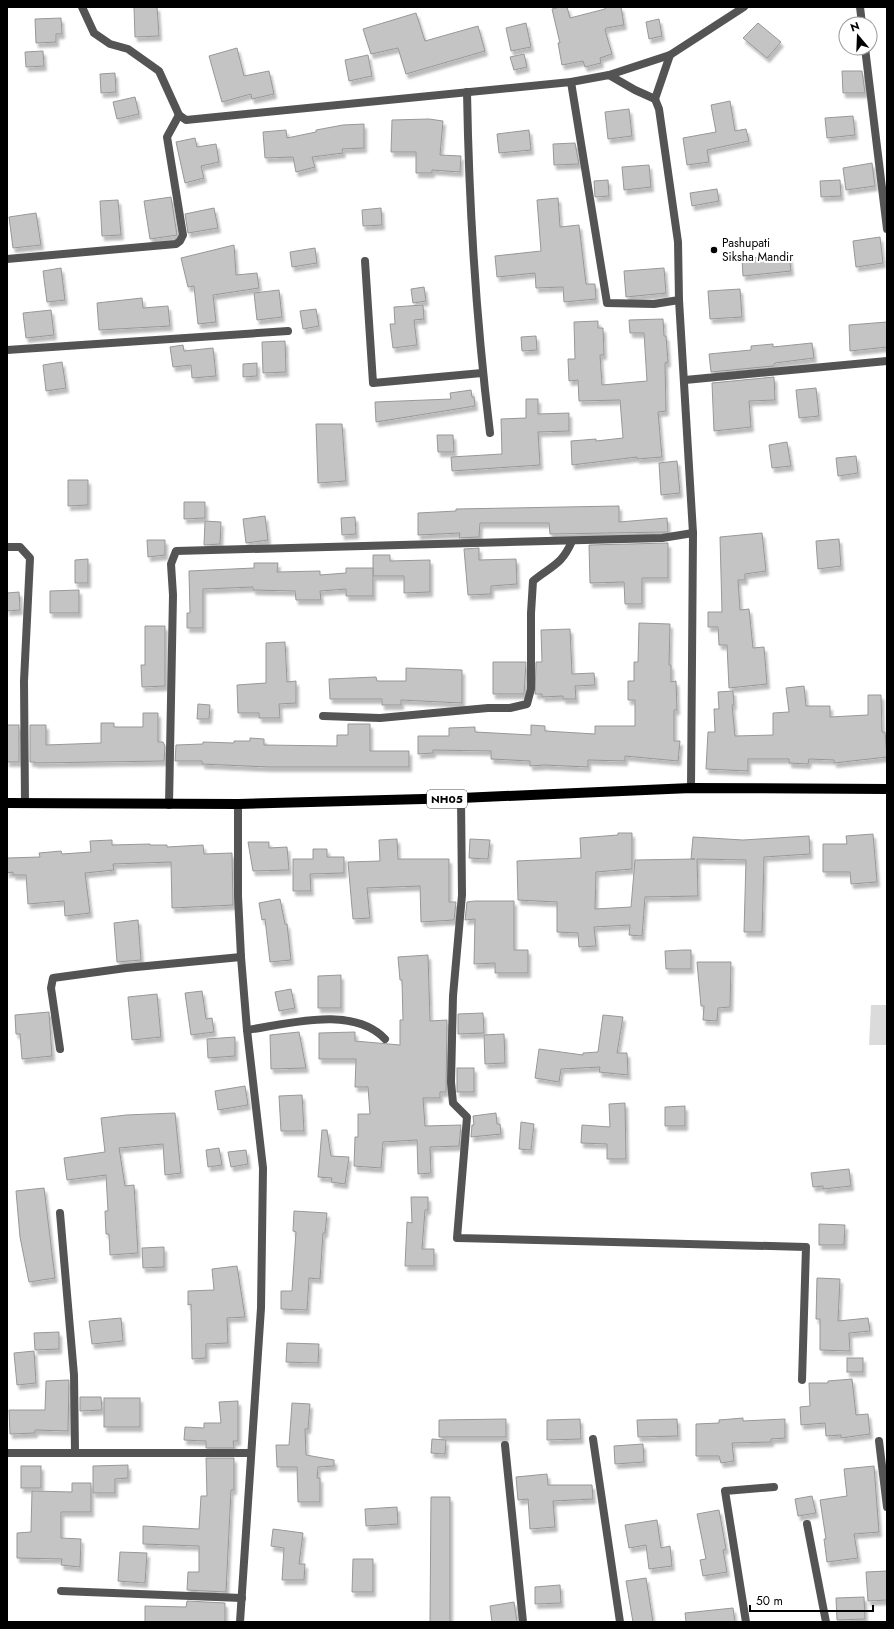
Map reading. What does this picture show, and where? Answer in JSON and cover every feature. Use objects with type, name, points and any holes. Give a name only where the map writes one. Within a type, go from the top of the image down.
[{"type":"main road","name":"NH05","points":[[7,803],[169,805],[238,804],[460,798],[691,788],[887,789]]},
{"type":"street","points":[[82,7],[94,33],[110,44],[128,49],[159,71],[179,115],[186,120],[220,118],[571,82],[609,75],[670,55],[744,7]]},
{"type":"street","points":[[670,55],[655,99],[659,110],[678,242],[679,300],[693,532],[691,788]]},
{"type":"street","points":[[866,56],[886,229]]},
{"type":"street","points":[[609,75],[635,90],[655,99]]},
{"type":"street","points":[[571,82],[607,303],[654,304],[679,300]]},
{"type":"street","points":[[467,92],[468,178],[482,372],[490,434]]},
{"type":"street","points":[[7,259],[176,244],[180,241],[183,235],[166,137],[179,115]]},
{"type":"street","points":[[364,261],[373,383],[482,372]]},
{"type":"street","points":[[7,350],[288,331]]},
{"type":"street","points":[[685,380],[887,361]]},
{"type":"street","points":[[169,805],[174,595],[171,564],[176,551],[662,538],[693,532]]},
{"type":"street","points":[[323,716],[380,718],[488,708],[510,708],[527,704],[531,688],[530,613],[533,581],[553,568],[567,553],[572,541]]},
{"type":"street","points":[[7,547],[20,547],[30,558],[24,681],[25,803]]},
{"type":"street","points":[[460,798],[462,895],[453,996],[451,1082],[453,1103],[467,1117],[457,1238],[806,1247],[802,1380]]},
{"type":"street","points":[[238,804],[238,896],[241,957],[247,1030],[263,1168],[260,1308],[240,1622]]},
{"type":"street","points":[[60,1049],[51,988],[53,978],[126,968],[241,957]]},
{"type":"street","points":[[247,1030],[314,1020],[347,1020],[364,1024],[379,1032],[385,1039]]},
{"type":"street","points":[[60,1213],[74,1375],[74,1452]]},
{"type":"street","points":[[593,1438],[620,1622]]},
{"type":"street","points":[[879,1441],[887,1507]]},
{"type":"street","points":[[505,1445],[523,1622]]},
{"type":"street","points":[[7,1453],[251,1453]]},
{"type":"street","points":[[746,1622],[725,1491],[774,1487]]},
{"type":"street","points":[[807,1524],[826,1622]]},
{"type":"street","points":[[61,1591],[242,1598]]},
{"type":"shaded area","points":[[871,1005],[887,1005],[887,1045],[869,1045]]},
{"type":"building","points":[[134,7],[157,7],[159,36],[135,37]]},
{"type":"building","points":[[567,7],[570,18],[605,9],[605,7],[621,7],[624,25],[606,28],[605,30],[612,54],[600,58],[601,63],[585,67],[583,61],[562,65],[558,43],[560,43],[552,9]]},
{"type":"building","points":[[416,13],[425,41],[478,26],[485,51],[406,74],[398,48],[371,54],[363,29]]},
{"type":"building","points":[[61,18],[62,34],[56,34],[56,42],[36,43],[35,19]]},
{"type":"building","points":[[659,19],[662,36],[649,39],[646,22]]},
{"type":"building","points":[[526,23],[531,47],[511,51],[506,28]]},
{"type":"building","points":[[758,23],[781,42],[767,58],[743,38]]},
{"type":"building","points":[[237,48],[244,76],[269,71],[274,94],[252,99],[251,94],[222,102],[209,56]]},
{"type":"building","points":[[43,51],[44,66],[26,67],[25,52]]},
{"type":"building","points":[[524,54],[527,67],[514,70],[510,57]]},
{"type":"building","points":[[368,55],[372,76],[349,81],[345,60]]},
{"type":"building","points":[[842,71],[862,71],[865,93],[843,93]]},
{"type":"building","points":[[115,73],[116,92],[101,93],[100,74]]},
{"type":"building","points":[[135,97],[139,114],[117,119],[113,102]]},
{"type":"building","points":[[730,101],[735,131],[746,129],[749,141],[707,150],[709,162],[687,165],[683,138],[716,132],[711,105]]},
{"type":"building","points":[[629,109],[632,136],[608,139],[605,112]]},
{"type":"building","points":[[853,116],[855,135],[827,138],[825,118]]},
{"type":"building","points":[[429,119],[443,121],[440,155],[461,156],[460,172],[432,170],[432,173],[416,173],[416,152],[391,152],[392,120]]},
{"type":"building","points":[[364,124],[364,148],[342,149],[343,153],[312,157],[315,167],[296,172],[293,157],[265,158],[263,132],[286,130],[287,138],[316,132],[316,130],[343,125]]},
{"type":"building","points":[[529,130],[531,150],[499,153],[497,134]]},
{"type":"building","points":[[195,138],[197,147],[216,144],[219,162],[201,166],[204,178],[185,183],[176,142]]},
{"type":"building","points":[[575,143],[579,164],[554,165],[553,144]]},
{"type":"building","points":[[872,163],[875,186],[846,190],[843,168]]},
{"type":"building","points":[[649,165],[651,187],[624,190],[622,167]]},
{"type":"building","points":[[608,180],[609,196],[595,197],[594,181]]},
{"type":"building","points":[[840,180],[841,196],[821,197],[820,181]]},
{"type":"building","points":[[717,189],[719,201],[692,206],[690,193]]},
{"type":"building","points":[[171,197],[177,235],[150,239],[144,201]]},
{"type":"building","points":[[558,198],[560,227],[579,225],[586,284],[595,284],[596,299],[564,302],[563,287],[536,288],[535,273],[497,277],[495,256],[541,251],[537,200]]},
{"type":"building","points":[[118,200],[121,235],[102,236],[100,201]]},
{"type":"building","points":[[214,208],[218,228],[188,233],[185,214]]},
{"type":"building","points":[[381,208],[382,225],[363,226],[362,210]]},
{"type":"building","points":[[36,213],[41,245],[13,248],[9,217]]},
{"type":"building","points":[[880,237],[883,263],[856,267],[853,241]]},
{"type":"building","points":[[234,245],[236,275],[257,273],[259,288],[213,295],[216,322],[198,324],[194,286],[188,287],[181,258]]},
{"type":"building","points":[[315,248],[317,263],[292,267],[290,252]]},
{"type":"building","points":[[789,254],[791,271],[743,276],[742,259]]},
{"type":"building","points":[[61,268],[65,300],[47,302],[43,271]]},
{"type":"building","points":[[664,268],[666,293],[626,297],[624,271]]},
{"type":"building","points":[[424,287],[426,301],[413,303],[411,289]]},
{"type":"building","points":[[740,289],[742,317],[710,319],[708,291]]},
{"type":"building","points":[[279,290],[282,317],[257,320],[254,293]]},
{"type":"building","points":[[142,298],[143,308],[168,306],[170,326],[99,330],[97,303]]},
{"type":"building","points":[[423,305],[424,319],[414,320],[417,345],[393,348],[390,324],[395,324],[394,307]]},
{"type":"building","points":[[316,309],[319,326],[303,329],[300,311]]},
{"type":"building","points":[[51,310],[54,335],[26,338],[23,313]]},
{"type":"building","points":[[663,319],[668,362],[665,363],[666,411],[658,412],[662,457],[637,459],[637,457],[572,465],[571,441],[596,439],[596,441],[623,438],[620,400],[579,401],[578,380],[569,381],[568,359],[575,359],[574,322],[598,321],[598,328],[603,328],[604,355],[600,355],[602,385],[647,381],[644,333],[630,333],[629,320]]},
{"type":"building","points":[[887,322],[887,347],[850,351],[849,325]]},
{"type":"building","points":[[536,336],[537,350],[522,351],[521,337]]},
{"type":"building","points":[[285,341],[286,372],[263,373],[262,342]]},
{"type":"building","points":[[812,343],[814,358],[775,363],[773,366],[711,372],[709,354],[751,350],[751,346],[773,344],[773,347]]},
{"type":"building","points":[[183,345],[184,351],[213,348],[216,376],[192,378],[191,365],[173,367],[170,347]]},
{"type":"building","points":[[62,362],[66,388],[46,391],[43,365]]},
{"type":"building","points":[[257,363],[257,376],[243,377],[243,364]]},
{"type":"building","points":[[774,377],[775,400],[749,401],[751,427],[714,431],[712,383]]},
{"type":"building","points":[[816,388],[819,416],[799,418],[796,390]]},
{"type":"building","points":[[471,390],[472,397],[474,397],[475,406],[376,422],[375,402],[451,399],[450,393]]},
{"type":"building","points":[[526,399],[538,399],[538,414],[569,413],[569,431],[538,432],[540,465],[452,471],[451,457],[502,454],[501,419],[526,418]]},
{"type":"building","points":[[316,424],[342,424],[346,481],[318,483]]},
{"type":"building","points":[[437,435],[453,435],[454,452],[438,452]]},
{"type":"building","points":[[787,442],[791,466],[772,468],[769,445]]},
{"type":"building","points":[[856,456],[858,473],[838,476],[836,458]]},
{"type":"building","points":[[677,461],[680,493],[661,495],[659,463]]},
{"type":"building","points":[[68,480],[88,480],[88,505],[68,506]]},
{"type":"building","points":[[184,502],[205,502],[205,518],[184,519]]},
{"type":"building","points":[[619,506],[619,522],[667,518],[668,532],[550,534],[549,523],[480,523],[479,537],[459,538],[460,533],[418,535],[418,513],[456,511],[456,509]]},
{"type":"building","points":[[265,516],[268,540],[246,543],[243,519]]},
{"type":"building","points":[[355,517],[356,534],[342,535],[341,518]]},
{"type":"building","points":[[205,521],[221,522],[220,544],[204,545]]},
{"type":"building","points":[[762,533],[766,571],[745,574],[745,580],[738,580],[740,610],[749,609],[753,648],[764,647],[767,684],[729,688],[727,645],[719,645],[718,627],[708,627],[708,612],[722,612],[720,537]]},
{"type":"building","points":[[839,539],[841,566],[818,569],[816,541]]},
{"type":"building","points":[[147,540],[165,540],[165,555],[148,557]]},
{"type":"building","points":[[668,543],[668,578],[642,578],[642,604],[625,604],[624,582],[590,583],[589,545]]},
{"type":"building","points":[[479,548],[479,560],[516,559],[517,584],[491,586],[491,594],[468,595],[464,549]]},
{"type":"building","points":[[373,555],[390,555],[390,561],[430,560],[430,592],[404,593],[404,576],[373,576]]},
{"type":"building","points":[[88,559],[88,583],[75,583],[75,560]]},
{"type":"building","points":[[254,563],[278,563],[277,572],[320,571],[320,575],[346,573],[346,568],[373,568],[373,596],[346,596],[346,589],[320,591],[321,600],[296,600],[295,591],[253,590],[253,587],[203,589],[203,628],[187,628],[187,613],[190,613],[189,571],[254,568]]},
{"type":"building","points":[[79,590],[79,613],[50,613],[50,591]]},
{"type":"building","points":[[19,592],[20,610],[7,611],[7,593]]},
{"type":"building","points":[[639,623],[670,624],[669,665],[671,665],[671,682],[676,681],[677,710],[674,710],[674,741],[680,741],[678,761],[625,756],[625,761],[588,760],[588,767],[544,765],[530,766],[530,761],[491,759],[491,751],[433,750],[433,753],[418,754],[418,736],[449,736],[449,728],[475,727],[475,732],[531,735],[531,725],[545,726],[545,731],[595,734],[595,726],[635,726],[635,700],[628,700],[628,681],[634,681],[634,662],[638,662]]},
{"type":"building","points":[[145,626],[165,626],[165,686],[142,687],[141,665],[145,665]]},
{"type":"building","points":[[570,629],[572,674],[594,673],[595,685],[575,686],[576,699],[563,699],[563,696],[542,697],[542,694],[535,694],[536,662],[542,662],[541,630]]},
{"type":"building","points":[[285,642],[287,682],[296,681],[296,703],[279,704],[280,718],[259,718],[259,713],[238,713],[237,685],[266,683],[266,643]]},
{"type":"building","points":[[493,662],[526,662],[524,694],[493,694]]},
{"type":"building","points":[[406,668],[462,670],[462,703],[401,700],[401,705],[382,705],[382,699],[330,699],[329,679],[376,677],[377,681],[406,681]]},
{"type":"building","points":[[804,686],[806,706],[830,706],[830,717],[868,715],[868,695],[881,695],[882,732],[885,732],[887,757],[834,763],[834,760],[809,759],[808,764],[789,763],[789,759],[748,759],[748,771],[706,769],[708,732],[715,732],[714,709],[719,709],[718,692],[733,691],[734,705],[732,705],[735,736],[773,735],[773,713],[789,712],[786,688]]},
{"type":"building","points":[[198,704],[210,705],[209,719],[197,719]]},
{"type":"building","points":[[143,713],[158,713],[158,742],[163,742],[165,746],[164,761],[30,762],[30,725],[46,725],[46,745],[101,743],[101,723],[114,723],[114,727],[143,727]]},
{"type":"building","points":[[348,724],[370,724],[370,751],[409,751],[409,767],[268,767],[202,764],[202,761],[175,761],[176,745],[203,744],[203,742],[234,743],[234,741],[250,741],[250,738],[264,739],[264,745],[337,746],[337,735],[348,735]]},
{"type":"building","points":[[7,725],[19,725],[19,762],[7,762]]},
{"type":"building","points":[[618,833],[632,833],[632,869],[596,872],[595,909],[631,907],[635,860],[695,859],[691,859],[693,837],[743,840],[809,836],[810,854],[764,857],[762,932],[744,932],[746,860],[697,859],[698,896],[645,897],[642,936],[629,935],[630,925],[594,927],[596,946],[579,947],[578,933],[557,932],[557,902],[518,900],[517,861],[581,858],[580,838],[618,835]]},
{"type":"building","points":[[873,834],[877,882],[851,884],[850,872],[823,872],[823,844],[847,844],[846,836]]},
{"type":"building","points":[[397,839],[398,859],[449,859],[449,902],[456,902],[454,920],[421,922],[420,886],[367,888],[370,918],[353,919],[348,862],[380,861],[379,840]]},
{"type":"building","points":[[470,839],[490,840],[488,859],[469,858]]},
{"type":"building","points":[[112,840],[112,845],[150,844],[167,845],[167,847],[203,845],[204,854],[232,853],[233,905],[172,908],[171,862],[113,864],[114,870],[85,873],[90,913],[65,916],[64,901],[28,904],[26,875],[13,875],[13,872],[7,873],[7,858],[40,857],[39,853],[61,851],[62,854],[91,852],[90,841]]},
{"type":"building","points":[[248,842],[269,842],[269,848],[287,847],[289,870],[253,871]]},
{"type":"building","points":[[313,849],[327,849],[327,857],[344,857],[344,873],[310,874],[311,891],[293,891],[293,859],[313,859]]},
{"type":"building","points":[[280,899],[285,924],[287,924],[291,960],[270,962],[265,919],[262,920],[259,903]]},
{"type":"building","points":[[514,901],[514,950],[528,950],[528,973],[495,973],[495,963],[474,964],[475,919],[465,920],[467,902]]},
{"type":"building","points":[[138,920],[141,960],[117,962],[114,923]]},
{"type":"building","points":[[691,950],[691,969],[666,969],[665,951]]},
{"type":"building","points":[[428,955],[430,1021],[447,1020],[446,1092],[440,1092],[440,1098],[423,1098],[425,1126],[461,1125],[459,1146],[430,1147],[431,1173],[418,1174],[417,1140],[383,1142],[381,1168],[354,1166],[355,1137],[358,1137],[358,1114],[370,1114],[368,1087],[355,1087],[356,1059],[319,1059],[319,1033],[355,1032],[355,1041],[400,1045],[400,1020],[403,1020],[402,980],[400,980],[398,957]]},
{"type":"building","points":[[697,962],[731,962],[730,1007],[718,1008],[717,1021],[703,1020],[704,1006],[701,1006]]},
{"type":"building","points":[[341,975],[341,1008],[318,1008],[318,976]]},
{"type":"building","points":[[291,989],[295,1008],[279,1011],[275,992]]},
{"type":"building","points":[[202,991],[206,1019],[212,1018],[214,1032],[191,1035],[185,993]]},
{"type":"building","points":[[157,994],[161,1037],[132,1040],[128,997]]},
{"type":"building","points":[[49,1012],[52,1056],[22,1059],[20,1034],[16,1034],[15,1015]]},
{"type":"building","points":[[483,1013],[484,1033],[458,1034],[458,1014]]},
{"type":"building","points":[[603,1015],[623,1017],[617,1053],[627,1053],[628,1075],[599,1072],[600,1067],[561,1069],[559,1082],[535,1078],[539,1049],[583,1055],[583,1053],[598,1052]]},
{"type":"building","points":[[299,1032],[306,1068],[271,1069],[270,1035]]},
{"type":"building","points":[[504,1034],[505,1063],[485,1064],[484,1035]]},
{"type":"building","points":[[235,1037],[235,1056],[208,1058],[207,1039]]},
{"type":"building","points":[[457,1068],[474,1068],[474,1092],[457,1092]]},
{"type":"building","points":[[245,1086],[248,1105],[218,1110],[215,1091]]},
{"type":"building","points":[[302,1095],[304,1131],[281,1131],[279,1096]]},
{"type":"building","points":[[625,1103],[626,1159],[607,1159],[607,1144],[581,1143],[582,1125],[610,1127],[609,1104]]},
{"type":"building","points":[[685,1106],[685,1126],[665,1126],[665,1107]]},
{"type":"building","points":[[175,1113],[181,1173],[165,1175],[163,1144],[119,1148],[125,1186],[134,1185],[138,1253],[110,1255],[109,1234],[106,1234],[105,1211],[108,1211],[106,1175],[67,1180],[64,1158],[105,1152],[101,1118],[126,1115]]},
{"type":"building","points":[[496,1113],[497,1124],[500,1124],[501,1134],[471,1137],[472,1125],[474,1125],[473,1116]]},
{"type":"building","points":[[521,1122],[534,1124],[531,1150],[519,1149]]},
{"type":"building","points":[[322,1130],[327,1130],[331,1156],[349,1157],[345,1184],[331,1182],[332,1178],[318,1177]]},
{"type":"building","points":[[219,1148],[222,1165],[208,1167],[206,1150]]},
{"type":"building","points":[[246,1150],[248,1164],[231,1167],[228,1152]]},
{"type":"building","points":[[849,1169],[851,1186],[823,1189],[823,1186],[813,1187],[811,1173]]},
{"type":"building","points":[[44,1188],[55,1278],[29,1282],[20,1237],[16,1191]]},
{"type":"building","points":[[411,1197],[428,1197],[428,1210],[425,1210],[422,1249],[434,1249],[434,1266],[405,1266],[407,1222],[412,1223]]},
{"type":"building","points":[[294,1211],[327,1213],[325,1233],[323,1233],[320,1279],[309,1278],[307,1310],[281,1309],[281,1291],[292,1291],[296,1232],[293,1231]]},
{"type":"building","points":[[819,1224],[845,1225],[844,1245],[819,1245]]},
{"type":"building","points":[[164,1247],[164,1267],[143,1268],[142,1248]]},
{"type":"building","points":[[237,1266],[245,1317],[227,1318],[228,1343],[206,1344],[206,1358],[192,1359],[191,1304],[188,1305],[188,1291],[214,1290],[212,1269]]},
{"type":"building","points":[[817,1278],[840,1279],[838,1321],[868,1318],[870,1331],[849,1333],[850,1351],[820,1350],[820,1319],[816,1319]]},
{"type":"building","points":[[121,1318],[123,1341],[92,1344],[89,1321]]},
{"type":"building","points":[[59,1332],[59,1349],[35,1350],[34,1333]]},
{"type":"building","points":[[287,1343],[319,1344],[318,1363],[286,1362]]},
{"type":"building","points":[[34,1351],[36,1383],[17,1385],[14,1353]]},
{"type":"building","points":[[847,1358],[863,1358],[863,1372],[847,1372]]},
{"type":"building","points":[[852,1379],[856,1415],[868,1414],[870,1434],[841,1438],[841,1435],[826,1436],[825,1423],[801,1425],[800,1407],[810,1406],[809,1383],[828,1383],[828,1381]]},
{"type":"building","points":[[69,1380],[68,1431],[35,1430],[35,1433],[10,1434],[9,1410],[45,1410],[46,1381]]},
{"type":"building","points":[[80,1397],[101,1397],[102,1410],[80,1411]]},
{"type":"building","points":[[104,1398],[140,1398],[140,1427],[104,1427]]},
{"type":"building","points":[[238,1401],[238,1441],[233,1441],[234,1448],[206,1448],[206,1441],[184,1440],[185,1427],[204,1428],[204,1423],[221,1423],[219,1402]]},
{"type":"building","points":[[292,1403],[310,1404],[308,1429],[305,1429],[306,1455],[334,1460],[334,1466],[318,1467],[317,1478],[320,1478],[320,1502],[298,1502],[297,1467],[277,1467],[276,1445],[289,1445]]},
{"type":"building","points":[[743,1418],[743,1421],[785,1419],[785,1438],[771,1439],[771,1442],[732,1443],[734,1461],[721,1463],[719,1456],[696,1456],[696,1424],[719,1423],[719,1420]]},
{"type":"building","points":[[506,1419],[506,1437],[439,1437],[439,1420]]},
{"type":"building","points":[[580,1419],[581,1439],[547,1440],[547,1420]]},
{"type":"building","points":[[677,1419],[678,1436],[638,1437],[637,1420]]},
{"type":"building","points":[[432,1439],[446,1440],[445,1454],[431,1453]]},
{"type":"building","points":[[643,1444],[644,1462],[615,1464],[614,1446]]},
{"type":"building","points":[[206,1458],[234,1458],[234,1490],[231,1490],[226,1592],[187,1590],[188,1572],[199,1572],[199,1546],[143,1544],[143,1526],[199,1529],[201,1496],[207,1496]]},
{"type":"building","points":[[128,1465],[128,1478],[115,1479],[115,1493],[93,1493],[93,1466]]},
{"type":"building","points":[[21,1466],[41,1466],[41,1488],[21,1488]]},
{"type":"building","points":[[874,1466],[879,1532],[854,1534],[858,1558],[827,1562],[824,1539],[826,1539],[820,1500],[847,1496],[844,1469]]},
{"type":"building","points":[[547,1474],[548,1485],[592,1485],[593,1499],[553,1501],[555,1527],[530,1529],[528,1499],[518,1500],[516,1477]]},
{"type":"building","points":[[72,1483],[91,1483],[91,1512],[61,1512],[61,1538],[81,1539],[80,1567],[61,1565],[62,1559],[17,1558],[17,1533],[31,1532],[32,1491],[72,1492]]},
{"type":"building","points":[[812,1496],[816,1513],[798,1516],[795,1499]]},
{"type":"building","points":[[431,1497],[450,1497],[450,1622],[430,1622]]},
{"type":"building","points":[[397,1507],[398,1524],[366,1526],[365,1509]]},
{"type":"building","points":[[719,1510],[726,1549],[723,1550],[727,1572],[703,1576],[700,1560],[706,1559],[697,1514]]},
{"type":"building","points":[[657,1520],[661,1548],[670,1546],[672,1566],[649,1569],[646,1545],[629,1548],[625,1525]]},
{"type":"building","points":[[273,1529],[303,1533],[299,1564],[305,1564],[304,1580],[282,1580],[284,1548],[271,1546]]},
{"type":"building","points":[[120,1552],[147,1553],[145,1583],[118,1581]]},
{"type":"building","points":[[353,1559],[373,1559],[373,1592],[352,1592]]},
{"type":"building","points":[[887,1571],[887,1600],[868,1601],[866,1572]]},
{"type":"building","points":[[646,1578],[653,1622],[633,1622],[626,1581]]},
{"type":"building","points":[[560,1585],[561,1603],[535,1604],[535,1587]]},
{"type":"building","points":[[864,1597],[865,1619],[837,1620],[836,1598]]},
{"type":"building","points":[[187,1601],[225,1603],[225,1622],[145,1622],[145,1606],[186,1607]]},
{"type":"building","points":[[514,1602],[517,1622],[492,1622],[490,1606]]},
{"type":"building","points":[[733,1608],[735,1622],[686,1622],[685,1613]]},
{"type":"place","name":"Pashupati Siksha Mandir","points":[[714,250]]}]
